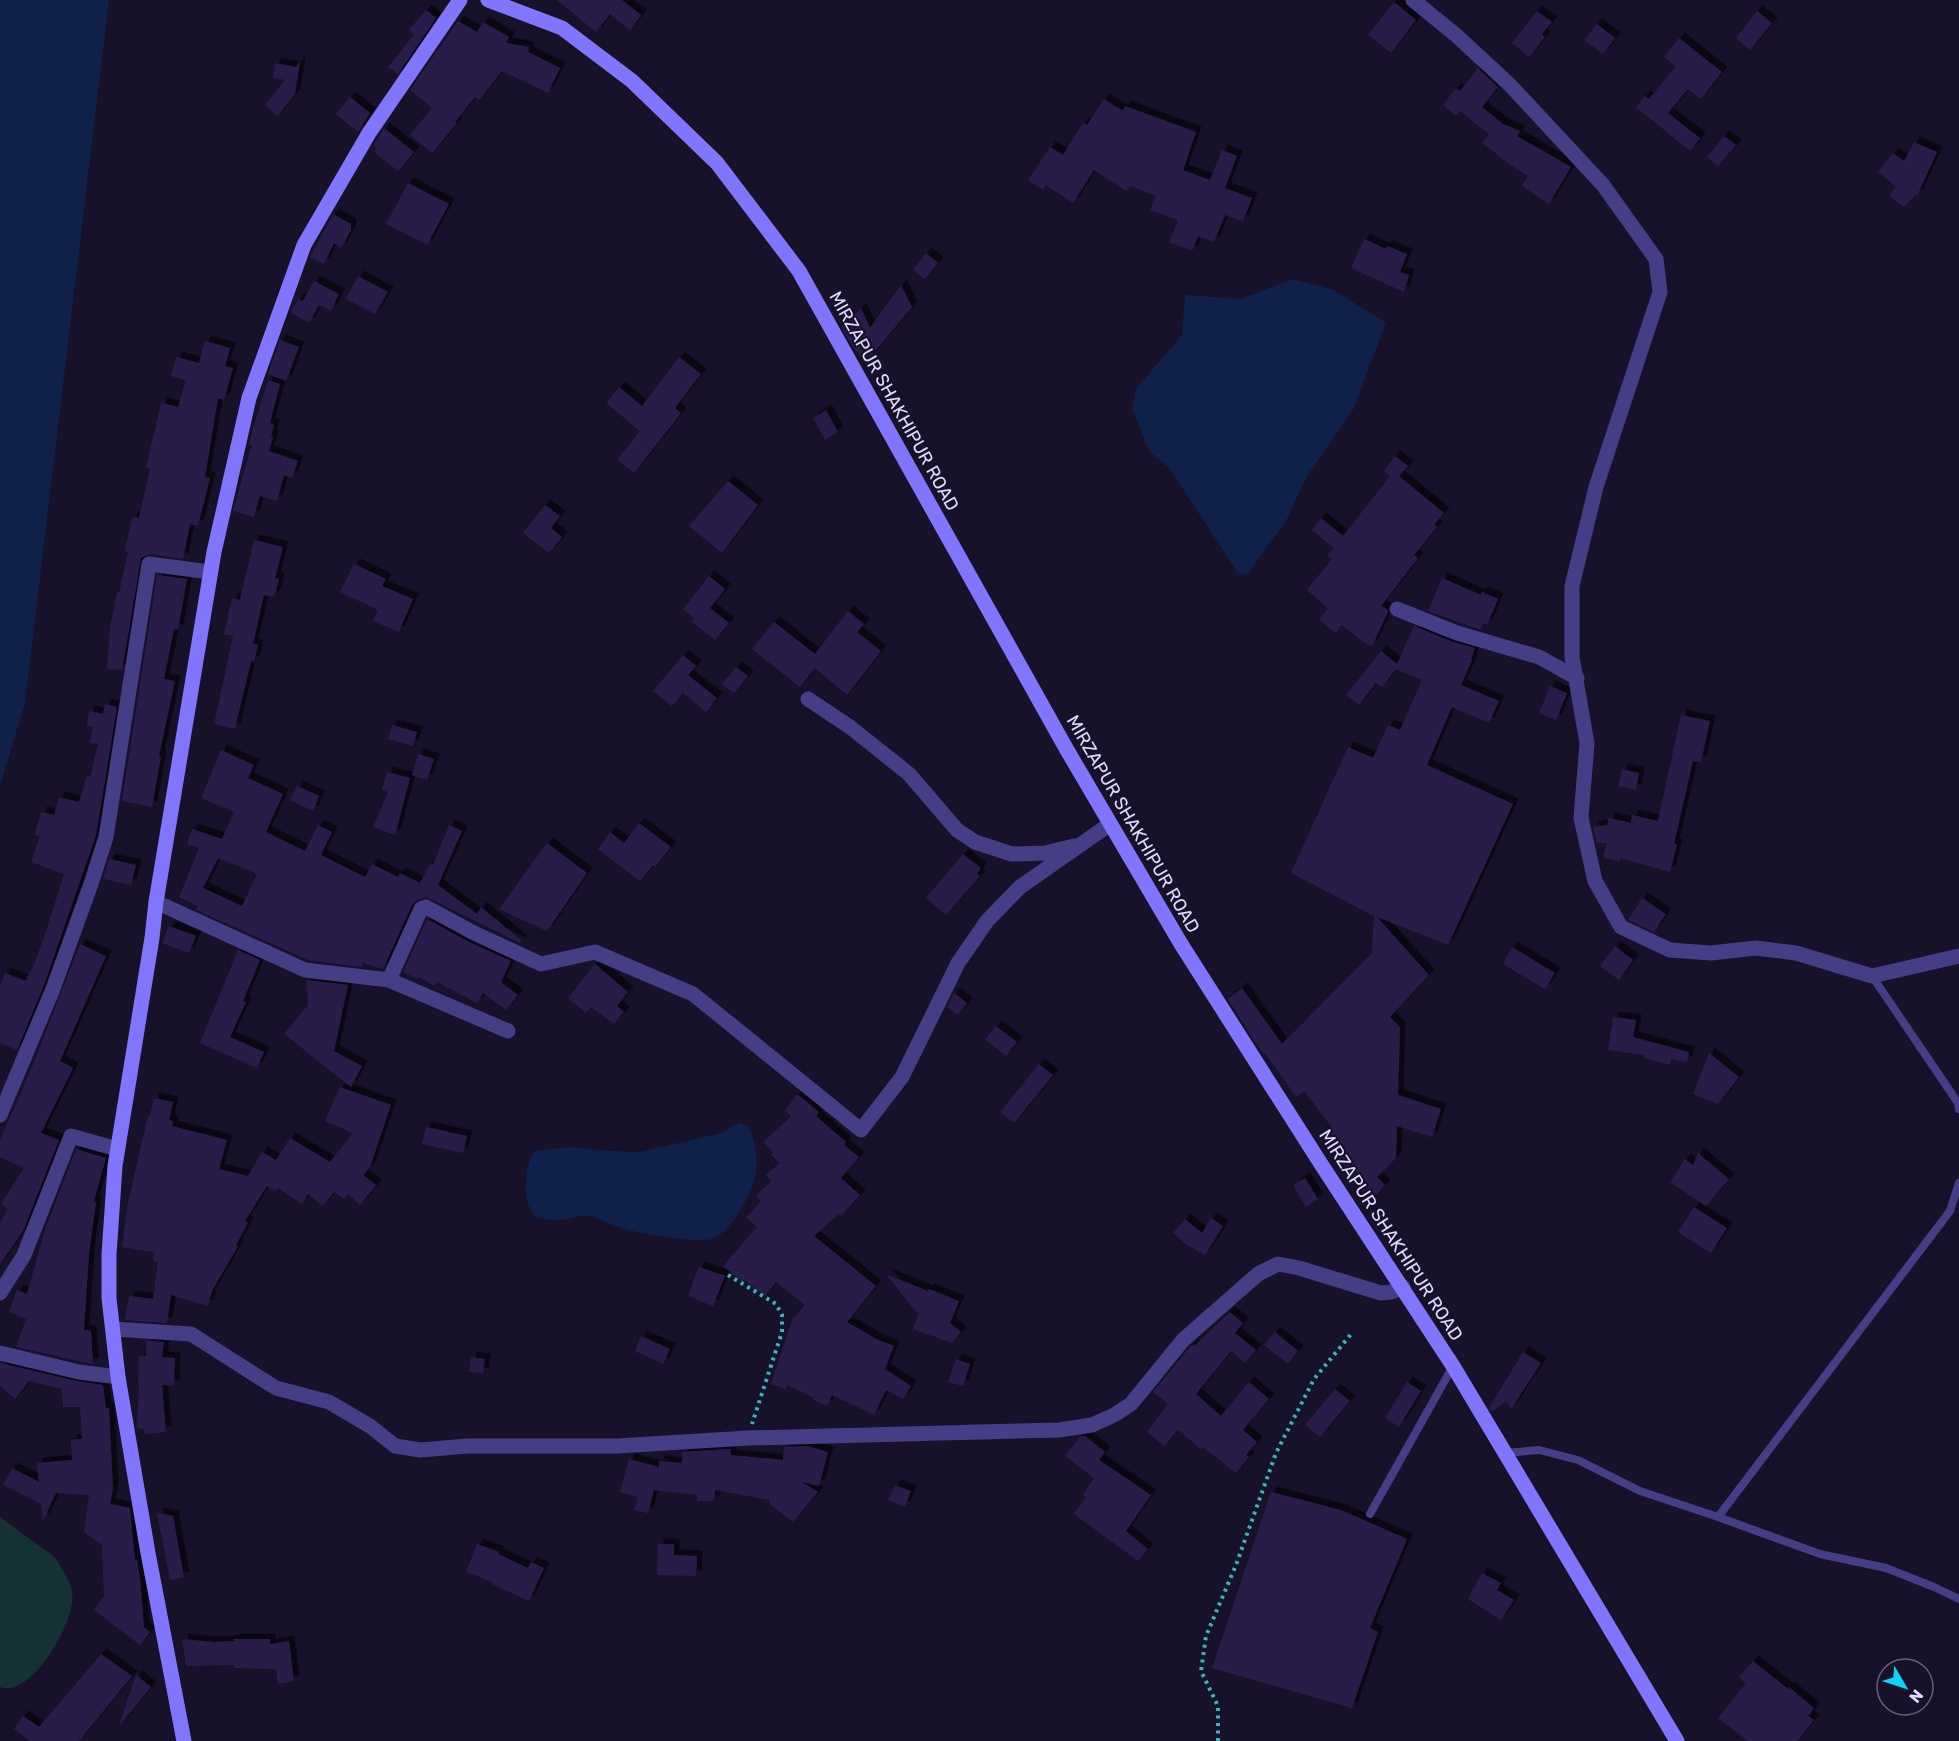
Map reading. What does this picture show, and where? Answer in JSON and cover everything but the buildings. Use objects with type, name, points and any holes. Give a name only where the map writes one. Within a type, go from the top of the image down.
[{"type":"main road","points":[[184,1741],[148,1553],[118,1377],[109,1298],[117,1149],[156,902],[210,572],[249,398],[304,245],[369,133],[460,0]]},
{"type":"main road","name":"MIRZAPUR SHAKHIPUR ROAD","points":[[488,0],[562,28],[632,81],[717,164],[799,271],[1067,750],[1181,945],[1453,1366],[1677,1741]]},
{"type":"street","points":[[1413,0],[1457,36],[1510,85],[1603,185],[1656,259],[1660,292],[1596,487],[1572,586],[1572,657],[1587,743],[1581,818],[1596,881],[1621,927],[1670,951],[1711,953],[1756,948],[1796,953],[1872,976],[1959,956]]},
{"type":"street","points":[[0,1115],[53,989],[106,837],[149,564],[210,572]]},
{"type":"street","points":[[1397,609],[1457,633],[1539,657],[1576,678]]},
{"type":"street","points":[[808,699],[850,727],[909,774],[957,830],[975,842],[1011,854],[1045,853],[1083,843]]},
{"type":"street","points":[[389,980],[421,909],[426,907],[474,933],[541,964],[595,952],[693,994],[861,1130],[902,1077],[958,963],[987,921],[1020,887],[1110,824]]},
{"type":"street","points":[[156,902],[305,970],[389,980],[508,1031]]},
{"type":"street","points":[[0,1293],[24,1255],[71,1136],[117,1149]]},
{"type":"street","points":[[113,1329],[191,1334],[276,1388],[329,1402],[370,1426],[394,1446],[420,1450],[468,1446],[617,1446],[748,1438],[1050,1430],[1092,1425],[1131,1404],[1183,1340],[1258,1274],[1278,1264],[1319,1273],[1381,1293],[1392,1293],[1403,1287]]},
{"type":"street","points":[[0,1353],[79,1372],[118,1377]]},
{"type":"lane","points":[[1872,976],[1958,1103],[1959,1109]]},
{"type":"lane","points":[[1718,1517],[1950,1211],[1959,1183]]},
{"type":"lane","points":[[1370,1514],[1453,1366]]},
{"type":"lane","points":[[1505,1453],[1539,1450],[1578,1460],[1640,1491],[1820,1554],[1886,1568],[1959,1599]]},
{"type":"path","points":[[728,1275],[776,1304],[782,1315],[782,1332],[748,1438]]},
{"type":"path","points":[[1218,1741],[1218,1706],[1201,1671],[1206,1636],[1236,1565],[1276,1453],[1314,1379],[1352,1333]]},
{"type":"green space","points":[[0,1517],[54,1557],[72,1591],[68,1619],[50,1654],[26,1681],[13,1687],[0,1687]]},
{"type":"water","points":[[0,0],[109,0],[25,703],[0,786]]},
{"type":"water","points":[[1293,279],[1334,290],[1386,323],[1353,410],[1307,476],[1287,519],[1249,573],[1239,575],[1169,468],[1149,451],[1132,408],[1136,389],[1182,335],[1185,295],[1240,299]]},
{"type":"water","points":[[739,1123],[749,1127],[753,1137],[757,1156],[754,1183],[745,1202],[727,1229],[711,1239],[691,1240],[649,1234],[625,1229],[589,1216],[559,1220],[543,1219],[535,1217],[526,1198],[526,1177],[534,1151],[569,1147],[640,1152],[721,1133]]}]
